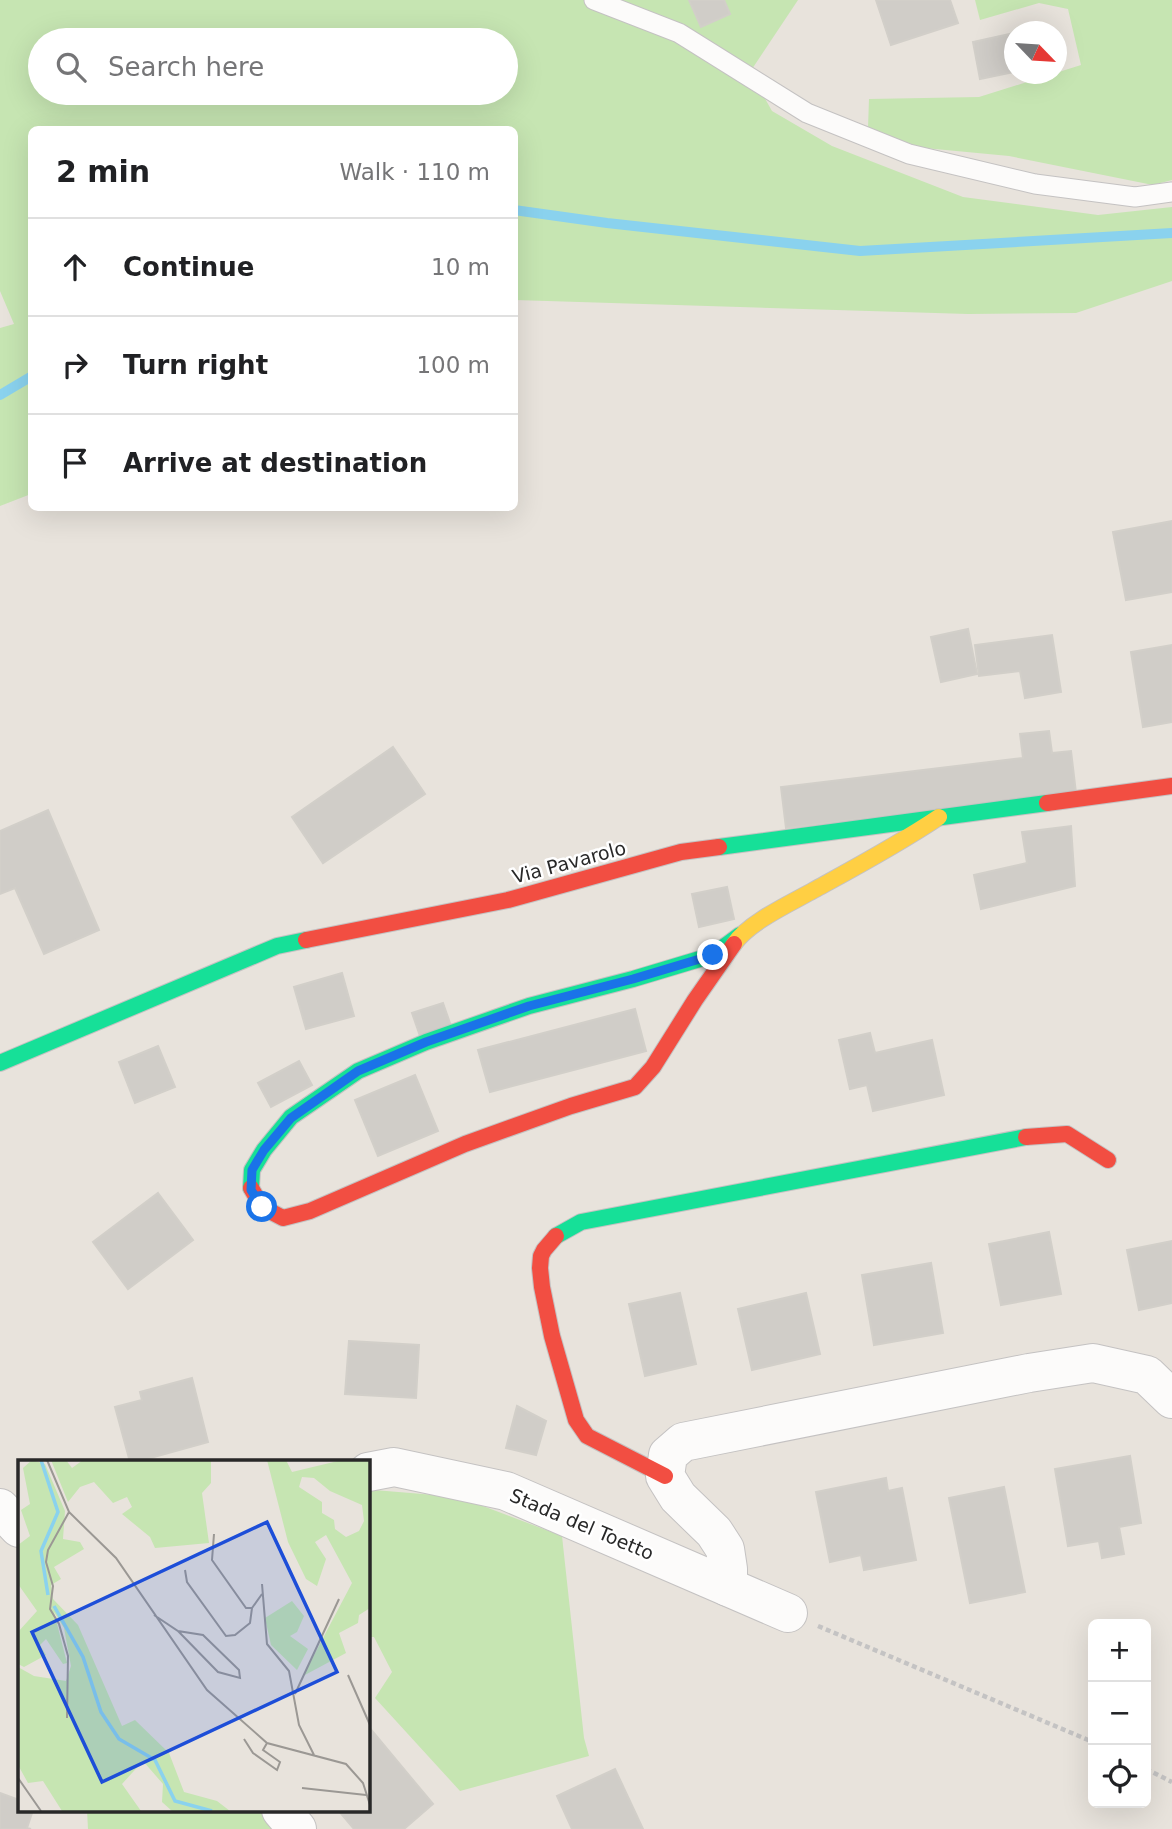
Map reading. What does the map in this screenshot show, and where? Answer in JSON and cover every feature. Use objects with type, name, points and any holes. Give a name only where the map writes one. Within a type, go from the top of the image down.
[{"type":"street","name":"Via Pavarolo","points":[[0,1063],[277,946],[509,900],[681,852],[1172,786]]},
{"type":"street","points":[[740,935],[653,1067],[635,1087],[571,1106],[465,1144],[310,1211],[283,1218],[262,1207],[251,1190],[252,1170],[264,1150],[291,1118],[358,1071],[426,1042],[529,1006],[713,955],[740,935],[778,910],[908,838],[939,817]]},
{"type":"street","points":[[728,1587],[725,1549],[714,1532],[678,1497],[665,1476],[587,1436],[576,1420],[541,1287],[541,1258],[551,1241],[564,1229],[581,1222],[1025,1137],[1067,1133],[1108,1160]]},
{"type":"street","points":[[665,1476],[668,1455],[683,1442],[1030,1373],[1093,1363],[1147,1375],[1172,1399]]},
{"type":"street","name":"Stada del Toetto","points":[[369,1472],[394,1467],[506,1491],[788,1613]]},
{"type":"street","points":[[0,1497],[18,1505]]},
{"type":"street","points":[[0,1508],[18,1527]]},
{"type":"street","points":[[283,1812],[298,1829]]},
{"type":"lane","points":[[594,0],[679,33],[807,113],[909,154],[1035,184],[1135,197],[1172,192]]},
{"type":"path","points":[[788,1613],[1088,1740]]},
{"type":"path","points":[[1151,1772],[1172,1782]]},
{"type":"green space","points":[[0,0],[798,0],[750,72],[772,111],[832,146],[963,197],[1098,215],[1172,207],[1172,281],[1076,313],[968,314],[518,300],[518,126],[28,126],[28,495],[0,506],[0,328],[14,324],[0,291]]},
{"type":"green space","points":[[975,0],[1172,0],[1172,180],[1153,185],[1009,156],[914,147],[868,128],[869,99],[979,97],[1020,84],[1067,84],[1067,69],[1081,65],[1068,9],[1039,3],[980,20]]},
{"type":"green space","points":[[369,1491],[459,1497],[562,1536],[584,1738],[589,1756],[460,1791],[375,1698],[392,1672],[374,1637],[369,1637]]},
{"type":"green space","points":[[87,1812],[274,1812],[288,1829],[88,1829]]},
{"type":"building","points":[[689,0],[724,0],[730,14],[701,27]]},
{"type":"building","points":[[876,0],[950,0],[958,23],[891,45]]},
{"type":"building","points":[[1004,35],[1004,74],[980,79],[973,42]]},
{"type":"building","points":[[1172,521],[1172,592],[1126,600],[1113,532]]},
{"type":"building","points":[[968,629],[977,674],[941,682],[931,637]]},
{"type":"building","points":[[1052,635],[1061,692],[1025,698],[1020,671],[979,676],[975,645]]},
{"type":"building","points":[[1172,645],[1172,722],[1143,727],[1131,652]]},
{"type":"building","points":[[1049,731],[1052,753],[1071,751],[1076,793],[786,828],[781,787],[1023,758],[1020,734]]},
{"type":"building","points":[[393,747],[425,794],[323,863],[292,817]]},
{"type":"building","points":[[48,810],[99,930],[44,954],[15,888],[0,894],[0,831]]},
{"type":"building","points":[[1071,826],[1075,886],[981,909],[974,875],[1027,863],[1022,832]]},
{"type":"building","points":[[727,887],[734,919],[699,927],[692,894]]},
{"type":"building","points":[[342,973],[354,1016],[306,1029],[294,987]]},
{"type":"building","points":[[443,1003],[451,1026],[420,1036],[412,1013]]},
{"type":"building","points":[[635,1009],[646,1051],[490,1092],[478,1050]]},
{"type":"building","points":[[870,1033],[875,1053],[932,1040],[944,1095],[873,1111],[867,1085],[850,1089],[839,1040]]},
{"type":"building","points":[[158,1046],[175,1087],[135,1103],[119,1062]]},
{"type":"building","points":[[299,1061],[312,1085],[271,1107],[258,1083]]},
{"type":"building","points":[[415,1075],[438,1131],[378,1156],[355,1100]]},
{"type":"building","points":[[158,1193],[193,1240],[128,1289],[93,1242]]},
{"type":"building","points":[[1049,1232],[1061,1294],[1001,1305],[989,1244]]},
{"type":"building","points":[[1172,1241],[1172,1303],[1139,1310],[1127,1250]]},
{"type":"building","points":[[931,1263],[943,1333],[874,1345],[862,1275]]},
{"type":"building","points":[[680,1293],[696,1364],[645,1376],[629,1304]]},
{"type":"building","points":[[806,1293],[820,1354],[752,1370],[738,1309]]},
{"type":"building","points":[[349,1341],[419,1345],[416,1398],[345,1394]]},
{"type":"building","points":[[192,1378],[208,1442],[143,1460],[129,1460],[115,1407],[142,1400],[140,1392]]},
{"type":"building","points":[[517,1406],[546,1421],[536,1455],[506,1448]]},
{"type":"building","points":[[1130,1456],[1141,1523],[1119,1527],[1124,1554],[1102,1558],[1099,1541],[1068,1546],[1055,1469]]},
{"type":"building","points":[[886,1478],[888,1491],[902,1488],[916,1560],[864,1570],[861,1555],[830,1562],[816,1492]]},
{"type":"building","points":[[1004,1487],[1025,1592],[970,1603],[949,1498]]},
{"type":"building","points":[[369,1727],[433,1804],[404,1829],[354,1829],[340,1812],[369,1812]]},
{"type":"building","points":[[615,1769],[643,1829],[572,1829],[557,1796]]},
{"type":"building","points":[[0,1793],[18,1800],[18,1812],[32,1812],[27,1828],[31,1829],[0,1829]]},
{"type":"waterway","points":[[518,211],[860,251],[1172,233]]},
{"type":"waterway","points":[[0,395],[28,378]]},
{"type":"traffic: fast","points":[[719,847],[1047,803]]},
{"type":"traffic: fast","points":[[251,1188],[252,1170],[264,1150],[291,1117],[358,1071],[426,1042],[529,1006],[713,955],[740,935]]},
{"type":"traffic: fast","points":[[0,1063],[277,946],[306,940]]},
{"type":"traffic: fast","points":[[556,1236],[581,1222],[1026,1137]]},
{"type":"traffic: slow","points":[[734,944],[750,928],[771,914],[939,817]]},
{"type":"traffic: jam","points":[[1047,803],[1172,786]]},
{"type":"traffic: jam","points":[[306,940],[508,900],[681,852],[719,847]]},
{"type":"traffic: jam","points":[[251,1188],[262,1207],[283,1218],[310,1211],[465,1144],[571,1106],[635,1087],[653,1067],[734,944]]},
{"type":"traffic: jam","points":[[1026,1137],[1067,1134],[1108,1160]]},
{"type":"traffic: jam","points":[[556,1236],[541,1256],[542,1287],[552,1336],[576,1420],[587,1436],[665,1476]]},
{"type":"route","points":[[262,1207],[251,1190],[252,1170],[264,1150],[291,1118],[358,1071],[426,1042],[529,1006],[713,955]]}]
